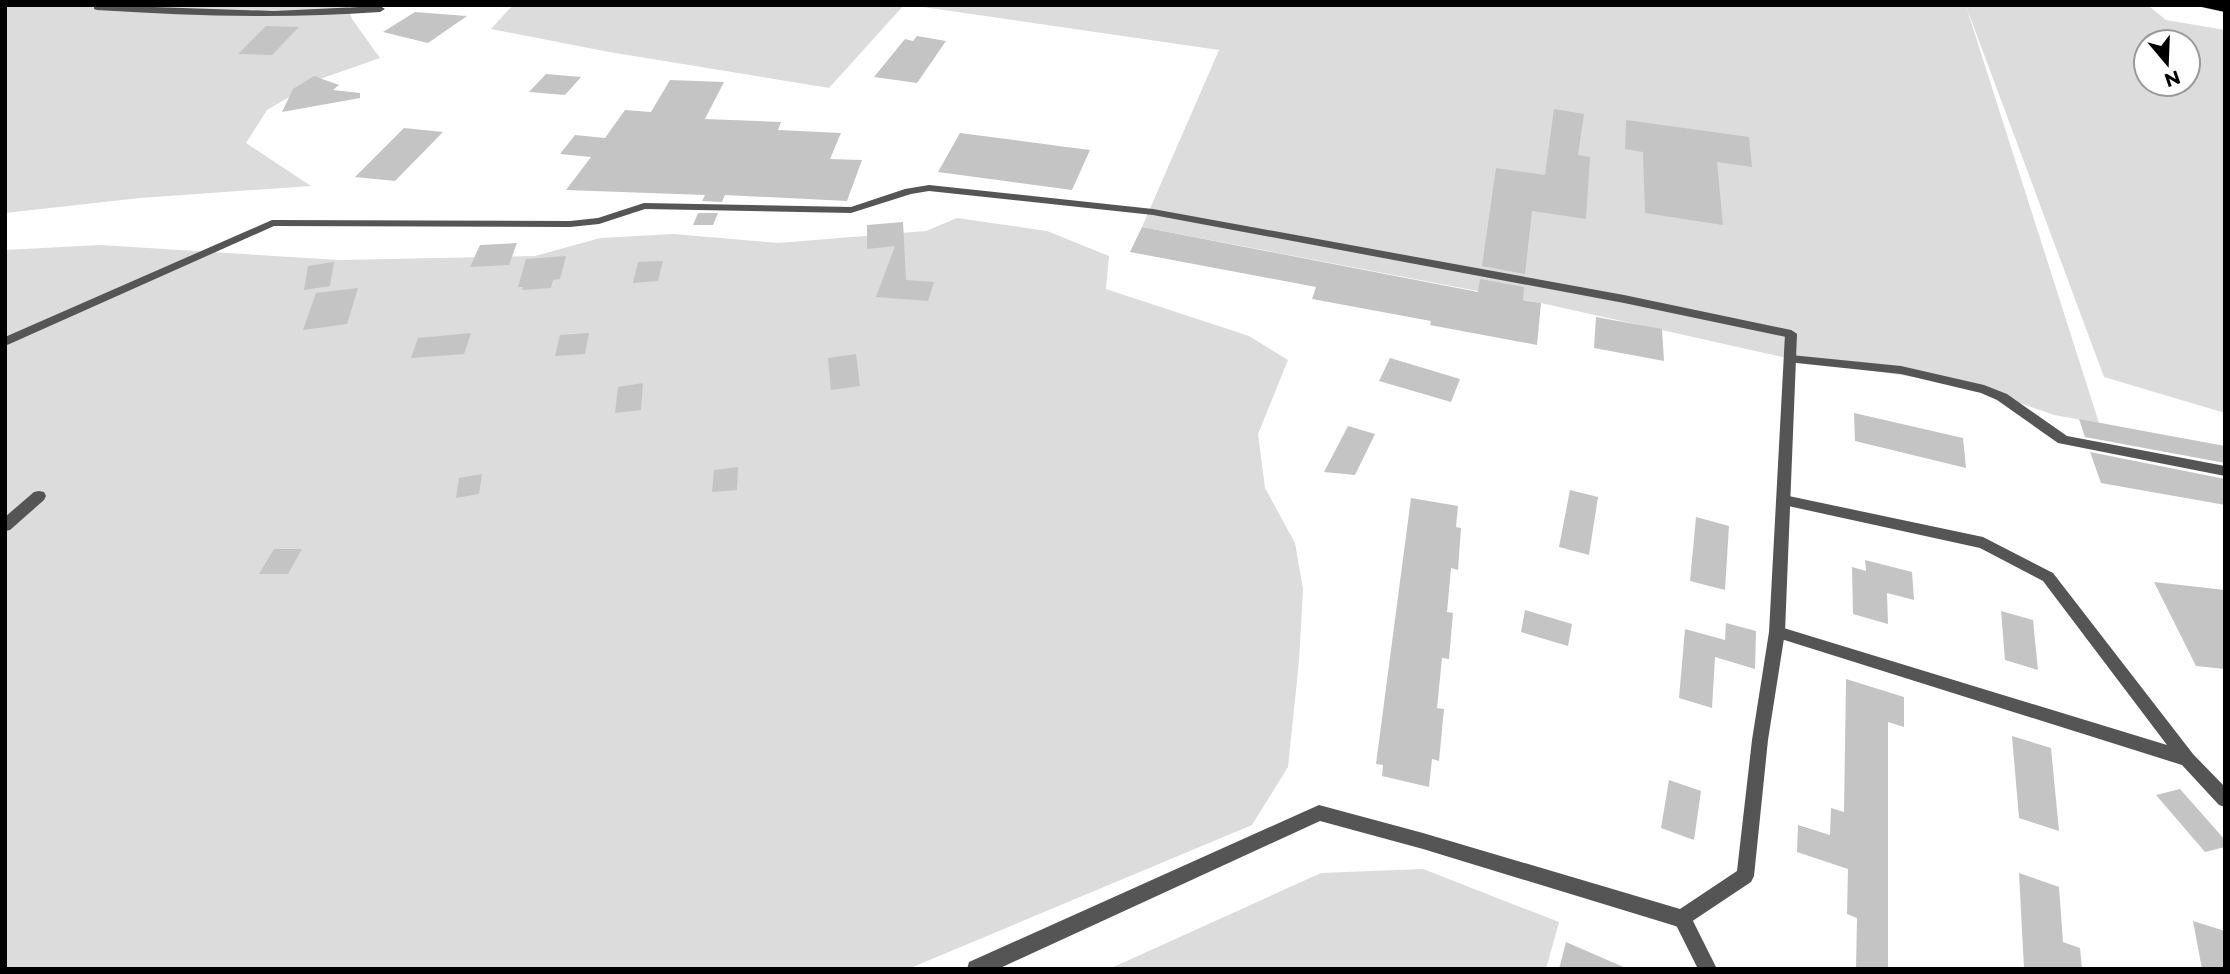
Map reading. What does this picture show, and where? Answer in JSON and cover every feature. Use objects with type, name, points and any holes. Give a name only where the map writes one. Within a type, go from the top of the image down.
[{"type":"main road","points":[[2206,5],[2225,9]]},
{"type":"street","points":[[95,6],[154,12],[326,14],[380,9]]},
{"type":"street","points":[[5,342],[272,223],[570,224],[599,221],[644,206],[851,210],[874,205],[912,189],[929,188],[1153,212],[1417,263],[1624,299],[1791,334],[1777,632],[1760,740],[1745,876],[1682,919]]},
{"type":"street","points":[[1791,359],[1901,370],[1968,385],[2002,397],[2063,440],[2225,471]]},
{"type":"street","points":[[5,526],[39,496]]},
{"type":"street","points":[[1784,500],[1983,543],[2048,577],[2187,759],[2225,799]]},
{"type":"street","points":[[1777,632],[2187,759]]},
{"type":"street","points":[[976,969],[1319,813],[1423,841],[1682,919],[1708,969]]},
{"type":"shaded area","points":[[5,5],[347,5],[352,19],[380,58],[320,79],[267,110],[246,143],[311,186],[140,198],[5,213]]},
{"type":"shaded area","points":[[513,5],[904,5],[829,88],[609,52],[491,29]]},
{"type":"shaded area","points":[[909,5],[2140,5],[2150,7],[2166,20],[2225,30],[2225,413],[2104,377],[1966,6],[2099,423],[2054,415],[1968,385],[1791,359],[1541,303],[1142,227],[1219,50]]},
{"type":"shaded area","points":[[957,218],[1047,231],[1109,256],[1106,289],[1249,336],[1288,360],[1258,434],[1265,488],[1295,543],[1303,589],[1299,661],[1288,767],[1252,825],[908,969],[5,969],[5,250],[100,245],[339,260],[535,256],[600,238],[674,234],[778,243],[926,231]]},
{"type":"shaded area","points":[[1423,869],[1559,922],[1546,969],[1109,969],[1321,873]]},
{"type":"building","points":[[415,12],[467,16],[428,43],[383,32]]},
{"type":"building","points":[[266,26],[299,27],[272,55],[238,54]]},
{"type":"building","points":[[917,36],[946,41],[917,83],[874,77],[905,39],[913,41]]},
{"type":"building","points":[[546,74],[581,77],[565,95],[529,92]]},
{"type":"building","points":[[314,76],[339,85],[333,90],[360,93],[360,98],[282,112],[293,89]]},
{"type":"building","points":[[670,80],[724,82],[705,119],[781,122],[778,130],[841,133],[830,159],[862,160],[847,201],[725,195],[722,202],[702,201],[705,195],[566,190],[591,157],[560,154],[575,135],[605,138],[625,110],[651,112]]},
{"type":"building","points":[[1554,109],[1584,114],[1578,155],[1590,157],[1586,219],[1532,211],[1525,274],[1482,266],[1496,168],[1545,175]]},
{"type":"building","points":[[1626,120],[1749,137],[1752,167],[1717,162],[1723,225],[1645,213],[1643,152],[1625,149]]},
{"type":"building","points":[[404,128],[443,132],[395,181],[355,177]]},
{"type":"building","points":[[960,133],[1090,150],[1072,190],[938,172]]},
{"type":"building","points":[[698,213],[718,213],[713,225],[693,225]]},
{"type":"building","points":[[903,222],[906,280],[934,282],[928,301],[876,297],[895,246],[867,249],[867,225]]},
{"type":"building","points":[[1142,227],[1478,292],[1480,279],[1524,287],[1523,300],[1541,303],[1537,345],[1430,325],[1431,321],[1312,299],[1316,287],[1130,252]]},
{"type":"building","points":[[517,243],[509,265],[470,267],[480,245]]},
{"type":"building","points":[[566,256],[560,279],[553,280],[551,288],[522,290],[523,287],[518,287],[526,259]]},
{"type":"building","points":[[663,261],[658,281],[633,283],[638,262]]},
{"type":"building","points":[[334,262],[330,286],[304,290],[308,266]]},
{"type":"building","points":[[358,288],[347,324],[303,330],[316,293]]},
{"type":"building","points":[[1596,317],[1662,329],[1664,361],[1594,348]]},
{"type":"building","points":[[471,333],[464,354],[411,358],[418,338]]},
{"type":"building","points":[[589,333],[585,354],[555,356],[560,335]]},
{"type":"building","points":[[856,354],[860,386],[831,390],[828,358]]},
{"type":"building","points":[[1390,358],[1460,379],[1451,402],[1379,381]]},
{"type":"building","points":[[643,383],[641,410],[615,413],[618,387]]},
{"type":"building","points":[[1854,413],[1963,438],[1966,468],[1855,441]]},
{"type":"building","points":[[2079,419],[2225,446],[2225,463],[2085,437]]},
{"type":"building","points":[[1348,426],[1375,434],[1355,475],[1324,472]]},
{"type":"building","points":[[2090,452],[2225,479],[2225,505],[2101,483]]},
{"type":"building","points":[[738,467],[737,490],[712,492],[714,470]]},
{"type":"building","points":[[482,474],[479,494],[456,498],[459,478]]},
{"type":"building","points":[[1570,490],[1598,497],[1589,555],[1559,547]]},
{"type":"building","points":[[1411,498],[1458,506],[1456,527],[1461,528],[1458,570],[1451,568],[1447,612],[1453,613],[1449,659],[1442,658],[1437,708],[1444,709],[1439,761],[1432,759],[1429,787],[1382,776],[1383,765],[1376,764]]},
{"type":"building","points":[[1696,517],[1729,526],[1725,590],[1690,581]]},
{"type":"building","points":[[274,549],[302,549],[288,574],[259,574]]},
{"type":"building","points":[[1865,560],[1912,572],[1914,600],[1887,593],[1888,624],[1853,614],[1852,567],[1866,571]]},
{"type":"building","points":[[2154,582],[2225,590],[2225,669],[2196,666]]},
{"type":"building","points":[[1525,610],[1572,624],[1568,646],[1521,632]]},
{"type":"building","points":[[2001,611],[2033,620],[2038,670],[2005,660]]},
{"type":"building","points":[[1726,623],[1756,631],[1755,669],[1715,657],[1712,708],[1679,698],[1685,629],[1725,640]]},
{"type":"building","points":[[1846,679],[1904,697],[1904,727],[1888,722],[1888,969],[1856,969],[1857,918],[1847,914],[1848,869],[1797,852],[1798,825],[1830,835],[1831,808],[1844,812]]},
{"type":"building","points":[[2012,736],[2051,748],[2059,831],[2019,818]]},
{"type":"building","points":[[1669,780],[1701,791],[1694,840],[1661,828]]},
{"type":"building","points":[[2180,789],[2225,840],[2225,847],[2205,852],[2156,795]]},
{"type":"building","points":[[2019,873],[2059,887],[2063,942],[2080,948],[2082,969],[2024,969]]},
{"type":"building","points":[[2193,921],[2225,931],[2225,969],[2202,969]]},
{"type":"building","points":[[1566,942],[1628,969],[1559,969]]}]
